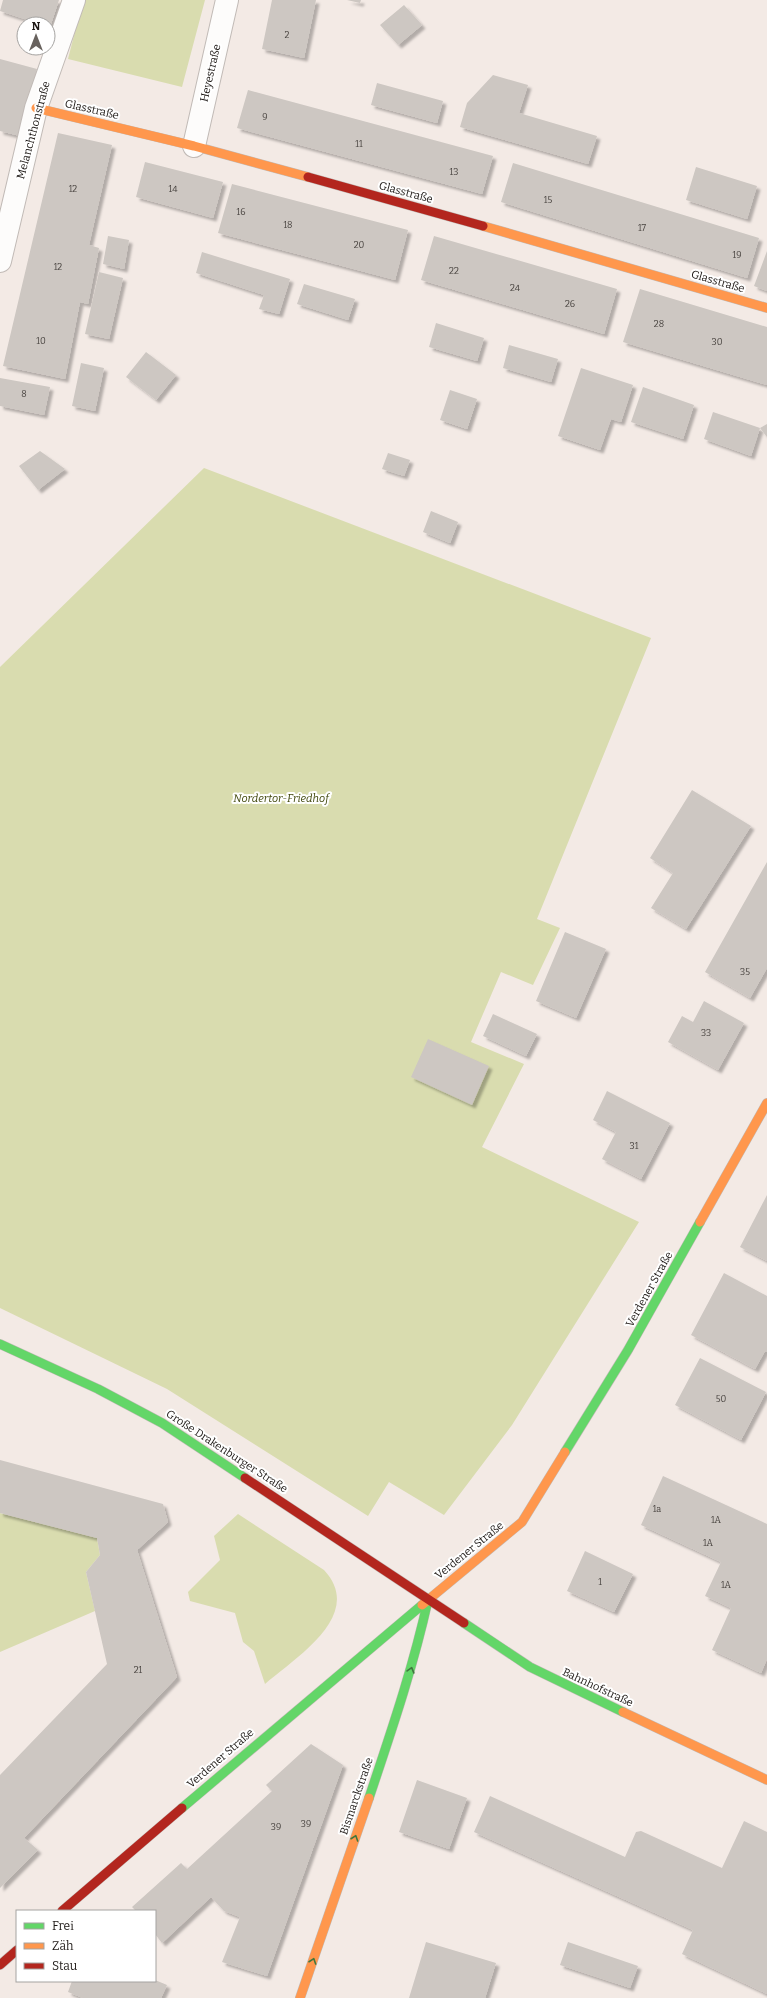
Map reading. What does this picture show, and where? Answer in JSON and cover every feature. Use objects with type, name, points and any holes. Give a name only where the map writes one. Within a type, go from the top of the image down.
[{"type":"street","name":"Melanchthonstraße","points":[[0,261],[36,108],[74,0]]},
{"type":"street","name":"Heyestraße","points":[[194,146],[227,0]]},
{"type":"street","name":"Glasstraße","points":[[36,108],[194,146],[552,245],[767,308]]},
{"type":"street","name":"Verdener Straße","points":[[63,1910],[237,1760],[522,1522],[628,1350],[767,1103]]},
{"type":"street","name":"Große Drakenburger Straße","points":[[0,1344],[98,1389],[162,1423],[428,1600]]},
{"type":"street","name":"Bahnhofstraße","points":[[428,1600],[530,1667],[767,1780]]},
{"type":"street","name":"Bismarckstraße","points":[[300,1998],[400,1707],[417,1650],[428,1600]]},
{"type":"street","points":[[0,1965],[16,1951]]},
{"type":"green space","points":[[83,0],[205,0],[182,87],[68,59]]},
{"type":"green space","name":"Nordertor-Friedhof","points":[[204,468],[651,638],[537,919],[560,928],[533,985],[501,972],[471,1042],[524,1064],[482,1147],[639,1222],[512,1425],[444,1515],[389,1482],[368,1516],[167,1389],[0,1308],[0,667]]},
{"type":"green space","points":[[0,1513],[97,1538],[100,1555],[86,1572],[95,1611],[0,1652]]},
{"type":"green space","points":[[238,1514],[324,1570],[335,1587],[337,1603],[332,1619],[322,1634],[293,1662],[265,1684],[254,1651],[243,1642],[235,1613],[190,1601],[188,1592],[220,1560],[214,1536]]},
{"type":"building","points":[[3,0],[59,0],[54,16],[16,16],[0,11]]},
{"type":"building","points":[[272,0],[316,0],[304,58],[262,49]]},
{"type":"building","points":[[347,0],[361,0],[360,3]]},
{"type":"building","points":[[404,5],[422,25],[398,45],[380,25]]},
{"type":"building","points":[[0,59],[37,69],[20,136],[0,131]]},
{"type":"building","points":[[493,75],[528,85],[519,113],[597,136],[588,164],[460,127],[467,103]]},
{"type":"building","points":[[377,83],[443,101],[437,123],[371,105]]},
{"type":"building","points":[[248,90],[493,156],[482,194],[237,128]]},
{"type":"building","points":[[58,133],[112,145],[89,245],[99,248],[88,304],[80,302],[65,379],[3,366]]},
{"type":"building","points":[[145,162],[223,182],[213,218],[136,197]]},
{"type":"building","points":[[513,163],[759,238],[747,278],[501,202]]},
{"type":"building","points":[[696,167],[757,186],[747,219],[686,200]]},
{"type":"building","points":[[232,184],[408,230],[395,280],[218,233]]},
{"type":"building","points":[[108,236],[129,240],[124,269],[103,264]]},
{"type":"building","points":[[434,236],[617,289],[604,334],[421,280]]},
{"type":"building","points":[[767,251],[767,291],[754,286]]},
{"type":"building","points":[[202,252],[290,279],[279,314],[259,309],[264,295],[196,273]]},
{"type":"building","points":[[99,272],[123,278],[109,339],[85,334]]},
{"type":"building","points":[[304,284],[355,299],[348,320],[297,304]]},
{"type":"building","points":[[640,289],[767,327],[767,385],[623,342]]},
{"type":"building","points":[[436,323],[484,338],[477,361],[429,347]]},
{"type":"building","points":[[509,345],[558,359],[551,382],[503,368]]},
{"type":"building","points":[[146,352],[176,375],[156,400],[126,377]]},
{"type":"building","points":[[81,363],[104,368],[95,411],[72,406]]},
{"type":"building","points":[[581,368],[633,385],[621,422],[611,419],[600,450],[558,436]]},
{"type":"building","points":[[0,378],[50,387],[44,415],[0,406]]},
{"type":"building","points":[[643,387],[694,405],[683,439],[631,422]]},
{"type":"building","points":[[450,390],[477,399],[467,429],[440,420]]},
{"type":"building","points":[[713,412],[760,428],[751,456],[704,439]]},
{"type":"building","points":[[767,424],[767,437],[760,428]]},
{"type":"building","points":[[40,451],[65,469],[38,490],[19,466]]},
{"type":"building","points":[[388,453],[410,460],[404,476],[382,469]]},
{"type":"building","points":[[431,511],[458,522],[450,543],[423,532]]},
{"type":"building","points":[[692,790],[751,826],[686,929],[651,908],[673,873],[650,858]]},
{"type":"building","points":[[767,862],[767,968],[750,998],[705,972]]},
{"type":"building","points":[[565,932],[606,949],[576,1018],[536,1001]]},
{"type":"building","points":[[704,1001],[744,1023],[718,1070],[668,1042],[682,1016],[693,1022]]},
{"type":"building","points":[[493,1014],[537,1034],[526,1056],[483,1036]]},
{"type":"building","points":[[428,1039],[489,1066],[472,1105],[411,1077]]},
{"type":"building","points":[[607,1091],[670,1123],[641,1179],[602,1159],[616,1132],[593,1120]]},
{"type":"building","points":[[767,1195],[767,1261],[740,1247]]},
{"type":"building","points":[[724,1273],[767,1296],[767,1352],[765,1351],[755,1369],[691,1335]]},
{"type":"building","points":[[700,1358],[766,1392],[741,1440],[675,1405]]},
{"type":"building","points":[[0,1460],[163,1504],[168,1522],[137,1550],[177,1677],[24,1838],[38,1850],[0,1888],[0,1775],[107,1664],[86,1572],[100,1555],[97,1538],[0,1513]]},
{"type":"building","points":[[663,1476],[767,1524],[767,1659],[761,1673],[712,1650],[731,1608],[705,1596],[721,1562],[641,1525]]},
{"type":"building","points":[[585,1551],[633,1574],[614,1612],[567,1591]]},
{"type":"building","points":[[311,1744],[343,1765],[267,1976],[222,1962],[240,1917],[224,1911],[211,1897],[162,1943],[156,1935],[156,1910],[135,1910],[132,1907],[181,1863],[187,1869],[272,1791],[266,1785]]},
{"type":"building","points":[[417,1780],[467,1798],[449,1849],[399,1832]]},
{"type":"building","points":[[490,1796],[625,1857],[636,1832],[641,1831],[722,1868],[744,1821],[767,1832],[767,1994],[682,1954],[693,1930],[474,1832]]},
{"type":"building","points":[[426,1942],[496,1963],[485,1998],[409,1998]]},
{"type":"building","points":[[568,1942],[638,1966],[630,1988],[560,1965]]},
{"type":"building","points":[[156,1980],[167,1985],[161,1998],[83,1998],[68,1992],[72,1982],[156,1982]]},
{"type":"traffic: fast","points":[[565,1452],[628,1350],[700,1222]]},
{"type":"traffic: fast","points":[[0,1344],[98,1389],[162,1423],[245,1478]]},
{"type":"traffic: fast","points":[[369,1798],[409,1675],[428,1600]]},
{"type":"traffic: fast","points":[[182,1808],[422,1605]]},
{"type":"traffic: fast","points":[[464,1623],[530,1667],[623,1712]]},
{"type":"traffic: slow","points":[[36,108],[194,146],[308,177]]},
{"type":"traffic: slow","points":[[483,226],[767,308]]},
{"type":"traffic: slow","points":[[700,1222],[767,1103]]},
{"type":"traffic: slow","points":[[422,1605],[522,1522],[565,1452]]},
{"type":"traffic: slow","points":[[623,1712],[767,1780]]},
{"type":"traffic: slow","points":[[300,1998],[369,1798]]},
{"type":"traffic: jam","points":[[308,177],[483,226]]},
{"type":"traffic: jam","points":[[245,1478],[464,1623]]},
{"type":"traffic: jam","points":[[63,1910],[182,1808]]},
{"type":"traffic: jam","points":[[0,1965],[16,1951]]}]
